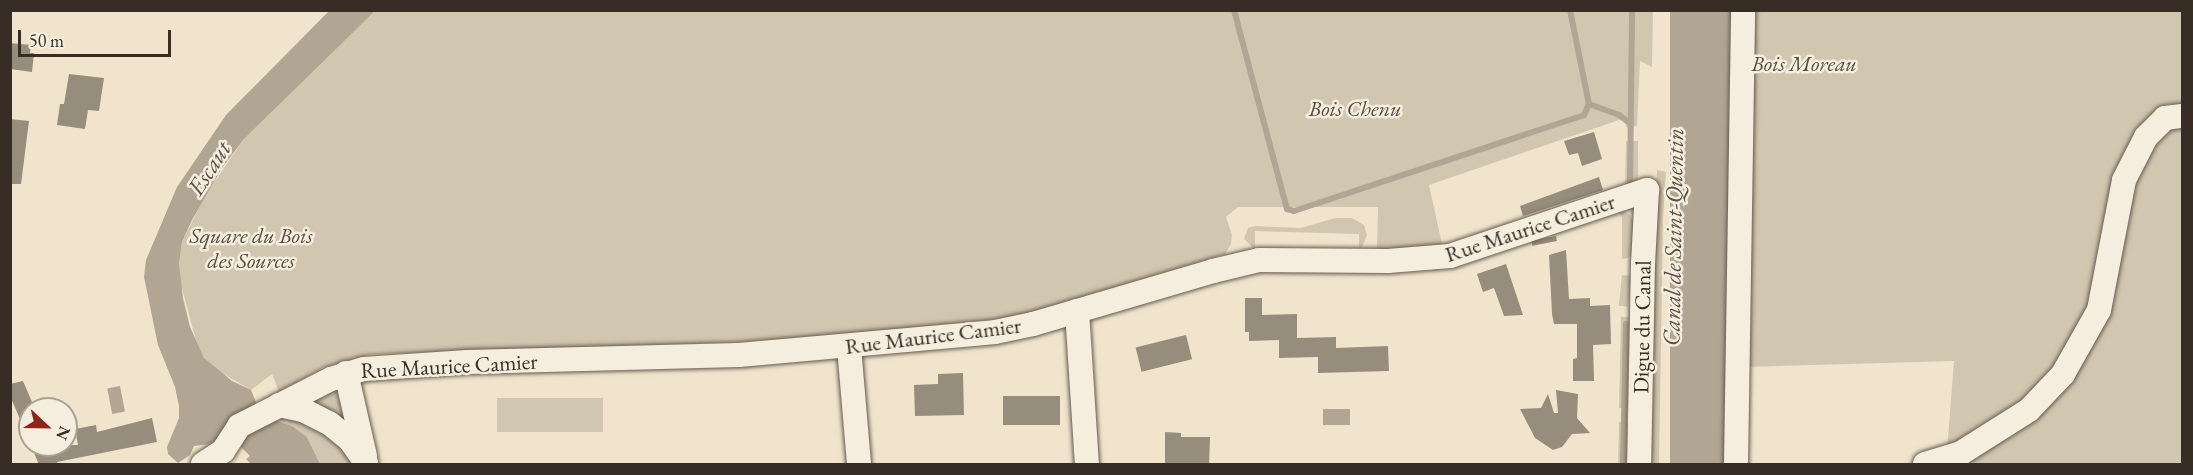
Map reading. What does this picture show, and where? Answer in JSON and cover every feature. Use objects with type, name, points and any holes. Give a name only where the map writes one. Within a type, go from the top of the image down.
[{"type":"street","points":[[1736,465],[1743,10]]},
{"type":"street","points":[[1925,465],[1961,453],[2029,410],[2064,374],[2099,310],[2124,180],[2146,137],[2165,118],[2182,116]]},
{"type":"street","name":"Rue Maurice Camier","points":[[203,465],[224,451],[239,426],[346,373],[369,368],[456,363],[739,355],[994,332],[1259,260],[1388,261],[1450,256],[1647,190]]},
{"type":"street","name":"Digue du Canal","points":[[1639,465],[1643,263],[1647,190]]},
{"type":"street","points":[[1077,311],[1087,465]]},
{"type":"street","points":[[849,346],[859,465]]},
{"type":"street","points":[[346,373],[367,464]]},
{"type":"street","points":[[272,408],[303,410],[328,423],[350,440],[367,464]]},
{"type":"green space","points":[[375,11],[1653,11],[1652,67],[1640,61],[1637,126],[1626,127],[1625,118],[1429,185],[1442,244],[1405,249],[1377,249],[1378,207],[1238,207],[1226,217],[1232,235],[1231,244],[1225,254],[1017,317],[851,334],[739,342],[373,354],[324,367],[279,392],[272,374],[251,390],[215,369],[204,358],[197,344],[180,281],[179,265],[182,242],[206,194],[244,139]]},
{"type":"green space","name":"Bois Moreau","points":[[1751,11],[2182,11],[2182,464],[1946,464],[1954,361],[1746,367]]},
{"type":"green space","points":[[1626,141],[1638,141],[1638,179],[1625,189]]},
{"type":"green space","points":[[1657,170],[1666,172],[1663,218],[1659,464],[1647,464]]},
{"type":"green space","points":[[1619,209],[1630,215],[1636,226],[1635,252],[1628,258],[1622,259],[1622,217],[1616,211],[1435,271],[1434,266],[1456,262],[1610,210]]},
{"type":"green space","points":[[1335,218],[1352,218],[1364,225],[1367,235],[1362,247],[1359,249],[1359,234],[1255,231],[1255,249],[1244,239],[1248,228],[1255,226],[1301,228]]},
{"type":"green space","points":[[1622,275],[1631,276],[1628,307],[1619,306]]},
{"type":"green space","points":[[1621,317],[1633,317],[1629,408],[1619,408]]},
{"type":"green space","points":[[334,389],[339,391],[352,428],[314,406],[314,398]]},
{"type":"green space","points":[[497,398],[603,398],[603,432],[497,432]]},
{"type":"green space","points":[[286,415],[326,430],[355,464],[320,464],[307,437],[292,426],[268,418]]},
{"type":"green space","points":[[1619,422],[1628,422],[1634,464],[1618,464]]},
{"type":"water","name":"Escaut","points":[[329,11],[375,11],[244,139],[222,168],[192,220],[182,242],[179,264],[183,298],[190,327],[204,358],[232,381],[251,390],[258,407],[268,418],[292,426],[307,437],[320,464],[251,464],[246,459],[250,456],[241,447],[244,441],[226,436],[209,444],[194,446],[190,455],[178,463],[168,454],[167,447],[179,418],[179,406],[175,387],[158,345],[144,277],[146,260],[177,187],[226,115]]},
{"type":"water","name":"Canal de Saint-Quentin","points":[[1670,11],[1738,11],[1738,464],[1670,464]]},
{"type":"water","points":[[120,386],[125,412],[112,414],[107,388]]},
{"type":"water","points":[[1323,409],[1350,409],[1350,425],[1323,425]]},
{"type":"building","points":[[10,43],[31,45],[30,53],[34,53],[32,72],[10,69]]},
{"type":"building","points":[[69,74],[104,78],[99,111],[88,110],[85,129],[57,125],[60,104],[64,104]]},
{"type":"building","points":[[10,119],[29,121],[21,184],[10,184]]},
{"type":"building","points":[[1594,132],[1602,159],[1582,166],[1578,153],[1569,155],[1564,141]]},
{"type":"building","points":[[1599,177],[1603,190],[1523,216],[1520,206]]},
{"type":"building","points":[[1556,236],[1557,241],[1532,246],[1531,241]]},
{"type":"building","points":[[1566,250],[1569,299],[1590,298],[1590,306],[1610,305],[1611,344],[1593,345],[1594,381],[1573,381],[1573,359],[1577,358],[1577,324],[1554,324],[1549,255]]},
{"type":"building","points":[[1506,264],[1523,315],[1504,316],[1494,288],[1483,292],[1477,274]]},
{"type":"building","points":[[1245,298],[1262,298],[1262,315],[1297,314],[1297,338],[1336,337],[1336,348],[1388,346],[1389,371],[1318,373],[1318,357],[1279,358],[1279,340],[1249,341],[1249,332],[1245,332]]},
{"type":"building","points":[[1186,335],[1192,359],[1142,372],[1136,348]]},
{"type":"building","points":[[963,373],[964,415],[915,416],[914,385],[938,384],[938,374]]},
{"type":"building","points":[[23,381],[30,397],[18,397],[18,414],[10,396],[10,384]]},
{"type":"building","points":[[1556,390],[1578,394],[1577,418],[1590,433],[1572,434],[1562,447],[1553,450],[1535,438],[1520,409],[1541,408],[1548,394],[1554,413],[1558,413]]},
{"type":"building","points":[[1003,396],[1060,396],[1060,425],[1003,425]]},
{"type":"building","points":[[152,418],[157,442],[57,462],[58,465],[39,465],[36,457],[78,457],[78,428],[96,425],[97,432]]},
{"type":"building","points":[[1165,432],[1181,433],[1181,437],[1210,437],[1209,465],[1165,464]]},
{"type":"waterway","points":[[1234,10],[1287,209],[1294,211],[1584,115],[1589,104]]},
{"type":"waterway","points":[[1570,10],[1589,104],[1619,115],[1630,123]]},
{"type":"waterway","points":[[1630,183],[1632,10]]},
{"type":"waterway","points":[[1623,464],[1626,324]]},
{"type":"park label","name":"Bois Chenu","points":[[1355,109]]},
{"type":"park label","name":"Square du Bois des Sources","points":[[251,248]]}]
